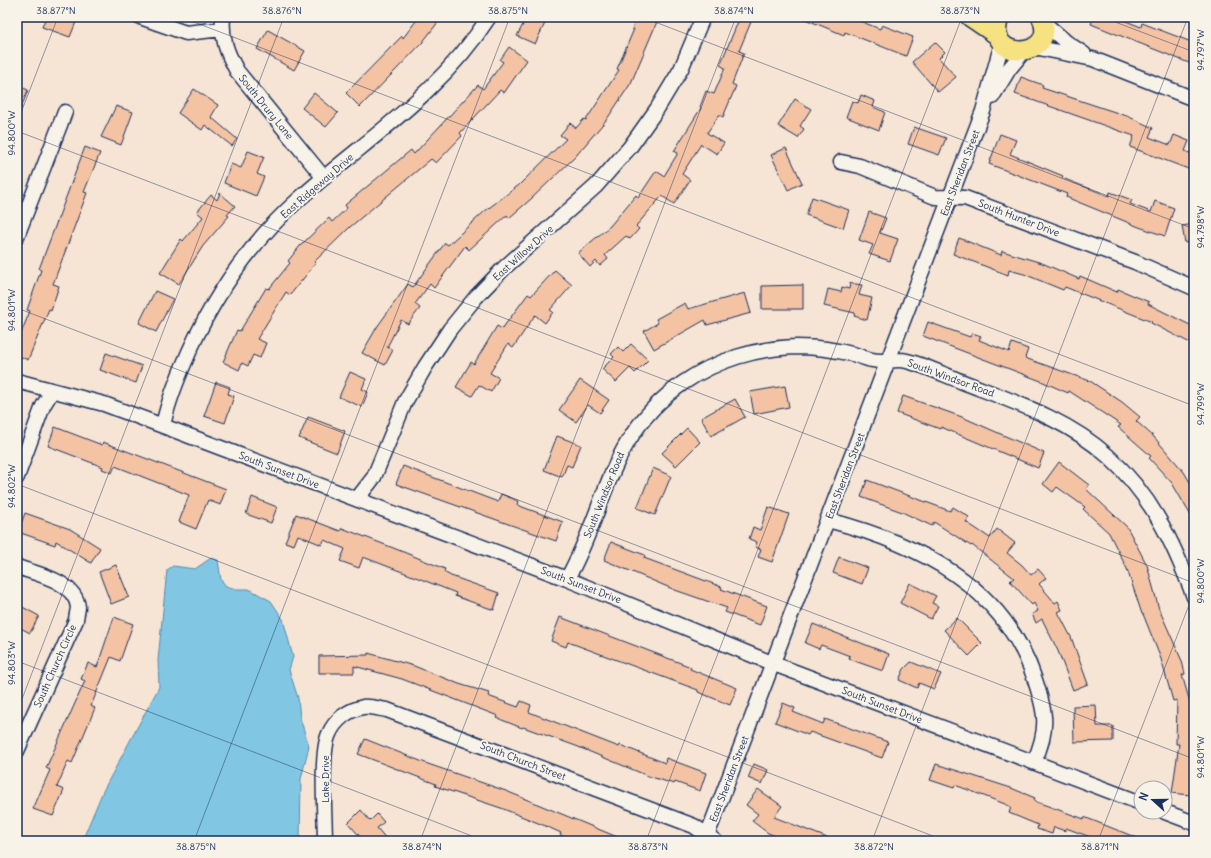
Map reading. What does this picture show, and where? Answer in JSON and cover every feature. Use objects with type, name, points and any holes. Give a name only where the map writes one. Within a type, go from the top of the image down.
[{"type":"main road","points":[[970,17],[1000,39],[1012,50],[1029,49],[1042,36],[1042,20]]},
{"type":"main road","points":[[1000,17],[997,29],[1000,39]]},
{"type":"street","points":[[140,17],[186,33],[222,23]]},
{"type":"street","name":"East Ridgeway Drive","points":[[163,426],[166,410],[193,343],[223,288],[263,235],[297,201],[396,120],[425,94],[456,61],[489,17]]},
{"type":"street","name":"East Willow Drive","points":[[357,499],[374,477],[405,402],[425,367],[450,329],[476,297],[504,268],[586,196],[630,147],[657,109],[680,69],[703,17]]},
{"type":"street","points":[[1042,20],[1066,42],[1093,59],[1194,99]]},
{"type":"street","name":"South Drury Lane","points":[[222,23],[226,51],[237,71],[324,178]]},
{"type":"street","name":"East Sheridan Street","points":[[709,839],[983,111],[1000,39]]},
{"type":"street","points":[[1029,49],[1093,59]]},
{"type":"street","name":"East Sheridan Street","points":[[983,111],[1009,69],[1029,49]]},
{"type":"street","points":[[17,236],[65,112]]},
{"type":"street","name":"South Hunter Drive","points":[[841,162],[860,166],[934,197],[964,198],[1135,262],[1194,288]]},
{"type":"street","name":"South Windsor Road","points":[[566,579],[579,557],[611,472],[620,453],[632,433],[646,415],[683,383],[708,368],[731,359],[765,350],[796,347],[825,348],[874,361],[905,361],[1038,412],[1077,432],[1107,455],[1134,482],[1151,505],[1167,531],[1194,597]]},
{"type":"street","name":"South Sunset Drive","points":[[17,381],[104,404],[163,426],[566,579],[774,664],[1133,800]]},
{"type":"street","points":[[18,470],[43,406],[52,391]]},
{"type":"street","points":[[828,520],[851,526],[930,557],[956,573],[979,591],[1000,613],[1016,637],[1031,668],[1040,695],[1044,718],[1044,736],[1034,762]]},
{"type":"street","name":"South Church Circle","points":[[17,567],[55,581],[71,591],[78,607],[76,620],[17,751]]},
{"type":"street","name":"South Church Street","points":[[338,720],[350,711],[365,707],[387,710],[694,826],[709,839]]},
{"type":"street","name":"Lake Drive","points":[[325,841],[325,752],[328,735],[338,720]]},
{"type":"street","points":[[1173,815],[1194,823]]},
{"type":"water","points":[[211,558],[218,560],[221,580],[226,586],[236,589],[249,589],[271,601],[283,619],[293,657],[289,670],[298,698],[300,718],[309,746],[301,779],[300,841],[82,841],[103,791],[159,687],[158,660],[167,570],[173,566],[195,569]]},
{"type":"building","points":[[46,17],[78,17],[70,37],[42,27]]},
{"type":"building","points":[[419,17],[442,17],[422,43],[360,107],[346,93],[402,36],[403,38]]},
{"type":"building","points":[[527,17],[548,17],[535,44],[517,36]]},
{"type":"building","points":[[637,17],[659,17],[631,83],[607,119],[575,157],[531,199],[509,218],[507,215],[469,250],[465,246],[434,288],[430,284],[415,304],[420,308],[408,324],[401,320],[387,347],[393,350],[385,365],[362,353],[377,327],[408,284],[413,287],[445,243],[448,245],[485,211],[519,185],[566,139],[560,135],[570,123],[576,128],[584,119],[586,120],[619,70],[617,69],[634,29],[632,29]]},
{"type":"building","points":[[740,17],[753,17],[739,51],[744,53],[732,84],[736,86],[723,117],[719,115],[707,133],[724,143],[717,154],[701,144],[682,174],[690,180],[674,204],[662,196],[636,226],[639,229],[630,239],[626,236],[605,255],[608,259],[600,266],[596,261],[590,267],[578,253],[610,226],[636,195],[638,198],[656,171],[664,176],[678,153],[674,151],[701,108],[700,107],[706,91],[714,94],[725,68],[720,65]]},
{"type":"building","points":[[800,17],[850,17],[880,29],[882,25],[913,37],[906,56],[845,32],[844,35]]},
{"type":"building","points":[[1094,17],[1116,17],[1141,27],[1142,23],[1194,43],[1194,65],[1091,24]]},
{"type":"building","points":[[268,30],[305,51],[294,70],[257,49]]},
{"type":"building","points":[[935,42],[945,52],[939,58],[956,77],[938,92],[912,62]]},
{"type":"building","points":[[509,47],[527,60],[504,93],[500,90],[460,133],[462,136],[436,163],[431,159],[350,227],[314,262],[316,263],[290,295],[286,292],[257,339],[266,343],[260,358],[253,355],[248,366],[242,363],[239,370],[223,362],[237,330],[240,331],[266,288],[269,289],[290,263],[288,261],[300,246],[329,218],[332,222],[347,208],[345,205],[411,150],[414,154],[478,85],[483,89],[503,62],[500,60]]},
{"type":"building","points":[[1021,77],[1043,85],[1042,88],[1127,116],[1153,128],[1149,137],[1170,145],[1174,135],[1189,141],[1185,151],[1194,155],[1194,162],[1191,170],[1130,147],[1134,136],[1015,94]]},
{"type":"building","points":[[17,85],[28,90],[18,116],[17,115]]},
{"type":"building","points":[[194,89],[218,105],[211,117],[237,139],[232,146],[205,125],[202,130],[178,113]]},
{"type":"building","points":[[314,93],[338,113],[326,127],[302,108]]},
{"type":"building","points":[[861,95],[875,101],[873,107],[885,112],[879,130],[846,117],[852,101],[858,103]]},
{"type":"building","points":[[795,99],[811,109],[800,126],[804,129],[798,138],[778,126]]},
{"type":"building","points":[[116,106],[133,112],[121,145],[101,137]]},
{"type":"building","points":[[914,127],[946,138],[939,155],[908,144]]},
{"type":"building","points":[[1000,134],[1016,140],[1010,154],[1063,176],[1062,178],[1109,196],[1110,192],[1132,200],[1130,204],[1151,212],[1155,201],[1174,208],[1165,236],[1066,197],[1067,194],[989,164]]},
{"type":"building","points":[[85,147],[100,153],[84,192],[87,193],[53,284],[59,286],[51,310],[49,309],[28,360],[17,355],[17,343],[30,311],[27,310],[41,270],[39,269]]},
{"type":"building","points":[[786,148],[802,183],[788,190],[771,155]]},
{"type":"building","points":[[248,151],[264,157],[257,174],[264,177],[256,196],[224,183],[231,164],[241,168]]},
{"type":"building","points":[[220,193],[235,206],[227,215],[229,216],[203,246],[179,284],[160,273],[181,239],[183,241],[203,217],[197,212],[211,195],[217,200]]},
{"type":"building","points":[[812,197],[849,210],[843,228],[806,215]]},
{"type":"building","points":[[869,212],[886,218],[880,233],[898,239],[890,261],[869,254],[873,245],[859,240]]},
{"type":"building","points":[[1194,224],[1194,241],[1185,243],[1182,226]]},
{"type":"building","points":[[959,238],[1001,255],[1002,251],[1042,263],[1079,279],[1080,276],[1117,292],[1118,289],[1149,302],[1148,304],[1194,327],[1194,345],[1151,323],[1152,322],[1065,287],[1063,290],[1024,274],[1009,270],[1008,275],[953,254]]},
{"type":"building","points":[[555,270],[572,285],[550,310],[553,312],[545,323],[535,315],[513,348],[508,344],[490,373],[499,378],[491,392],[479,385],[472,396],[456,387],[471,362],[474,364],[497,326],[502,329],[528,294],[531,296]]},
{"type":"building","points":[[850,283],[862,285],[859,295],[872,298],[867,320],[854,316],[855,313],[824,306],[828,289],[841,292],[842,287],[849,289]]},
{"type":"building","points":[[803,285],[803,309],[762,309],[762,286]]},
{"type":"building","points":[[155,291],[173,299],[156,332],[139,323]]},
{"type":"building","points":[[745,293],[751,313],[707,325],[705,320],[654,349],[644,331],[658,323],[656,319],[685,303],[688,309]]},
{"type":"building","points":[[928,322],[970,337],[972,333],[981,336],[979,340],[1009,352],[1012,343],[1028,349],[1025,358],[1090,381],[1122,402],[1140,417],[1136,421],[1154,437],[1184,472],[1194,489],[1194,521],[1172,483],[1149,458],[1151,456],[1118,427],[1121,425],[1069,391],[1068,393],[1041,381],[923,336]]},
{"type":"building","points":[[631,344],[648,360],[635,373],[630,368],[616,382],[602,369],[614,357],[611,354],[618,347],[623,352]]},
{"type":"building","points":[[106,353],[142,366],[136,383],[100,370]]},
{"type":"building","points":[[350,372],[366,379],[362,389],[368,392],[362,407],[339,397]]},
{"type":"building","points":[[580,380],[609,400],[600,413],[588,405],[576,422],[559,410]]},
{"type":"building","points":[[216,382],[230,387],[228,394],[234,396],[225,423],[204,416]]},
{"type":"building","points":[[785,386],[789,407],[754,414],[750,392]]},
{"type":"building","points":[[903,396],[962,417],[1044,453],[1038,468],[941,427],[940,429],[897,413]]},
{"type":"building","points":[[735,399],[745,417],[711,436],[701,418]]},
{"type":"building","points":[[308,417],[345,431],[337,453],[299,438]]},
{"type":"building","points":[[55,427],[102,445],[103,442],[226,489],[220,505],[208,500],[196,529],[179,522],[189,495],[115,466],[112,473],[102,469],[103,467],[48,446]]},
{"type":"building","points":[[687,428],[700,442],[676,466],[662,453]]},
{"type":"building","points":[[557,436],[581,445],[572,467],[567,465],[562,477],[544,470]]},
{"type":"building","points":[[1059,462],[1089,485],[1086,489],[1127,527],[1147,565],[1159,609],[1182,661],[1185,674],[1182,675],[1193,709],[1194,760],[1190,795],[1173,793],[1179,744],[1176,744],[1177,700],[1173,701],[1161,659],[1142,614],[1127,569],[1109,533],[1083,509],[1085,507],[1057,487],[1053,492],[1043,484]]},
{"type":"building","points":[[403,466],[498,502],[501,494],[518,501],[517,505],[563,522],[556,541],[396,484]]},
{"type":"building","points":[[653,468],[671,476],[655,515],[637,508]]},
{"type":"building","points":[[867,480],[950,511],[953,507],[969,517],[966,522],[990,538],[997,529],[1015,543],[1007,553],[1022,565],[1031,575],[1038,569],[1046,578],[1039,584],[1055,603],[1058,601],[1062,610],[1058,612],[1071,637],[1088,684],[1073,690],[1058,651],[1042,619],[1036,623],[1032,614],[1038,611],[1034,603],[1032,605],[1010,581],[1014,578],[972,545],[971,546],[934,522],[932,526],[902,512],[861,497]]},
{"type":"building","points":[[252,497],[277,507],[271,523],[246,514]]},
{"type":"building","points":[[768,507],[789,514],[772,562],[758,557],[761,549],[755,547],[757,542],[749,539],[753,527],[760,530]]},
{"type":"building","points":[[25,513],[70,529],[100,548],[91,563],[56,541],[55,545],[18,532]]},
{"type":"building","points":[[296,514],[340,531],[342,528],[445,569],[444,572],[451,576],[499,593],[494,610],[455,596],[456,593],[363,557],[359,568],[340,561],[345,549],[324,540],[322,545],[298,535],[294,545],[285,542]]},
{"type":"building","points":[[611,542],[645,555],[644,558],[722,587],[721,589],[767,606],[760,625],[725,612],[727,608],[675,590],[604,560]]},
{"type":"building","points":[[839,557],[868,568],[862,584],[833,573]]},
{"type":"building","points":[[116,565],[129,597],[111,604],[99,572]]},
{"type":"building","points":[[910,583],[936,596],[932,603],[938,606],[931,619],[900,603]]},
{"type":"building","points":[[17,604],[39,616],[30,633],[17,626]]},
{"type":"building","points":[[114,617],[133,624],[120,661],[111,657],[91,706],[95,708],[72,763],[68,761],[57,787],[64,790],[53,816],[33,809],[50,770],[46,768],[85,681],[81,679],[88,663],[97,667]]},
{"type":"building","points":[[560,617],[691,667],[690,669],[737,688],[730,705],[698,692],[698,690],[568,642],[566,647],[551,641]]},
{"type":"building","points":[[957,618],[982,643],[969,656],[944,630]]},
{"type":"building","points":[[813,624],[889,654],[883,671],[849,659],[850,656],[821,645],[819,649],[805,643]]},
{"type":"building","points":[[368,653],[414,666],[459,684],[489,693],[488,696],[518,707],[521,701],[531,705],[529,712],[665,763],[666,758],[706,773],[700,791],[675,782],[674,784],[648,776],[576,746],[523,727],[522,728],[497,718],[498,716],[402,679],[354,666],[354,673],[319,673],[319,656],[368,655]]},
{"type":"building","points":[[911,662],[941,674],[934,689],[919,683],[917,688],[899,680],[904,669]]},
{"type":"building","points":[[783,703],[795,708],[793,712],[823,724],[825,719],[888,742],[882,758],[810,732],[808,735],[775,722]]},
{"type":"building","points":[[1096,705],[1097,726],[1113,726],[1113,741],[1074,742],[1073,706]]},
{"type":"building","points":[[365,739],[428,764],[506,791],[627,841],[575,841],[560,835],[561,833],[548,827],[501,808],[435,786],[436,784],[358,754]]},
{"type":"building","points":[[754,764],[768,770],[762,784],[748,778]]},
{"type":"building","points":[[936,764],[1011,788],[1035,798],[1034,801],[1084,819],[1084,817],[1145,841],[1101,841],[1066,828],[1065,831],[1054,827],[1052,834],[1037,829],[1038,825],[1009,813],[1011,807],[1005,804],[955,785],[954,788],[930,780]]},
{"type":"building","points":[[758,789],[782,806],[774,817],[835,841],[789,841],[768,833],[752,821],[758,814],[746,805]]},
{"type":"building","points":[[361,810],[370,821],[377,814],[384,822],[377,828],[388,841],[364,841],[348,823]]}]
